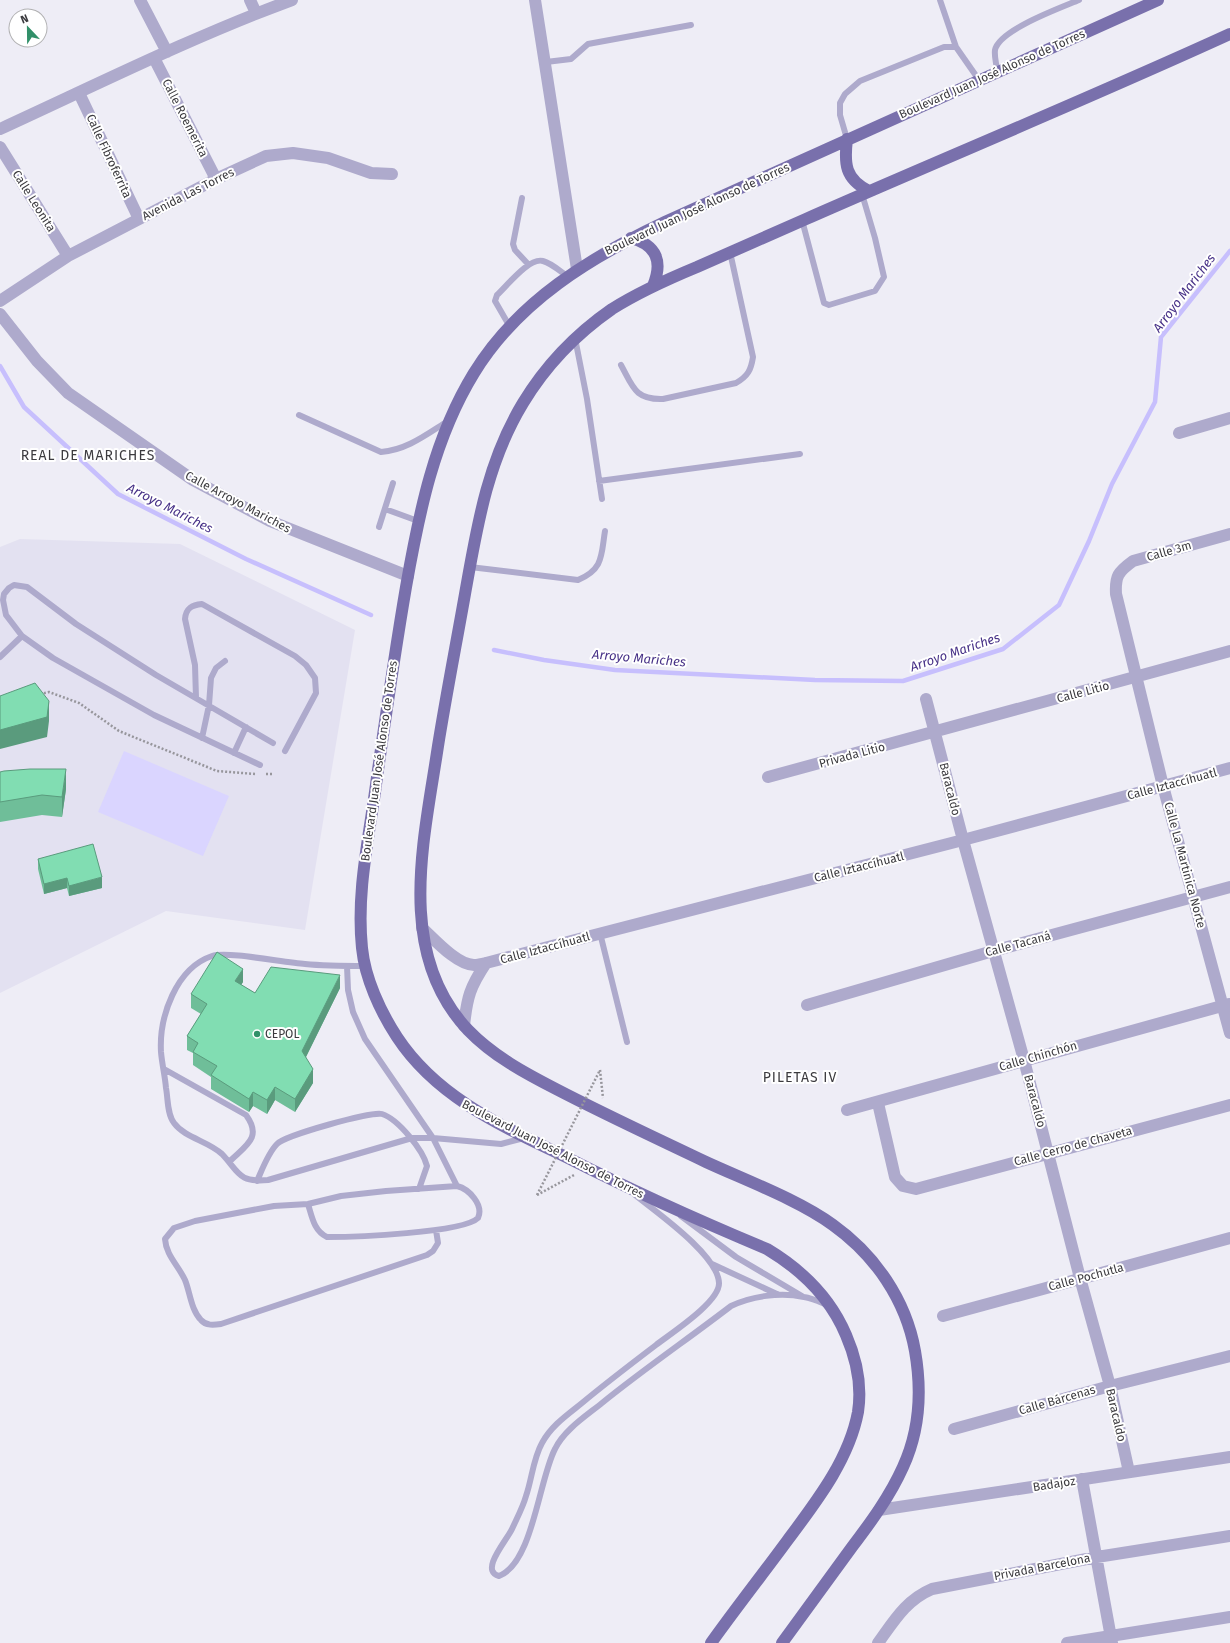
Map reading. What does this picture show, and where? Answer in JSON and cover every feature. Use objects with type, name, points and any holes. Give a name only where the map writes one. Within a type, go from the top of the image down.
[{"type":"main road","name":"Boulevard Juan José Alonso de Torres","points":[[712,1643],[809,1511],[836,1470],[850,1439],[858,1412],[859,1391],[857,1374],[849,1342],[830,1306],[809,1280],[784,1259],[768,1249],[626,1188],[474,1110],[456,1098],[423,1070],[400,1042],[385,1017],[362,952],[360,923],[361,887],[372,817],[393,658],[418,520],[437,451],[449,420],[475,370],[510,327],[527,309],[572,273],[631,238],[1158,0]]},
{"type":"main road","points":[[782,1643],[879,1510],[906,1463],[913,1443],[919,1399],[920,1379],[913,1339],[898,1299],[888,1282],[862,1249],[832,1224],[791,1201],[605,1114],[502,1059],[464,1026],[448,1004],[436,982],[427,956],[422,928],[421,862],[444,711],[480,508],[493,464],[513,420],[540,377],[575,338],[613,308],[653,286],[865,192],[1105,91],[1230,34]]},
{"type":"main road","points":[[847,140],[845,159],[847,169],[851,177],[865,192]]},
{"type":"main road","points":[[631,238],[646,243],[657,258],[657,276],[653,286]]},
{"type":"street","points":[[140,0],[167,52]]},
{"type":"street","points":[[250,0],[256,13]]},
{"type":"street","points":[[0,129],[167,52],[256,13],[292,0]]},
{"type":"street","points":[[535,0],[546,62],[572,273]]},
{"type":"street","name":"Calle Roemerita","points":[[154,58],[216,179]]},
{"type":"street","name":"Calle Fibroferrita","points":[[79,92],[139,219]]},
{"type":"street","name":"Calle Leonita","points":[[0,147],[68,256]]},
{"type":"street","name":"Avenida Las Torres","points":[[0,301],[68,256],[216,179],[260,158],[278,153],[293,153],[328,158],[370,173],[392,174]]},
{"type":"street","name":"Calle Arroyo Mariches","points":[[0,314],[37,361],[68,393],[193,480],[270,521],[408,576]]},
{"type":"street","points":[[1178,433],[1230,418]]},
{"type":"street","name":"Calle 3m","points":[[1115,580],[1121,570],[1133,561],[1230,534]]},
{"type":"street","name":"Calle La Martinica Norte","points":[[1115,580],[1116,594],[1163,786],[1193,897],[1226,1005],[1230,1033]]},
{"type":"street","name":"Calle Litio","points":[[935,732],[1230,651]]},
{"type":"street","name":"Baracaldo","points":[[926,699],[993,951],[1049,1152],[1080,1278],[1110,1386],[1129,1472]]},
{"type":"street","name":"Privada Litio","points":[[768,777],[935,732]]},
{"type":"street","name":"Calle Iztaccíhuatl","points":[[422,928],[456,958],[473,966],[963,840],[1230,768]]},
{"type":"street","name":"Calle Tacaná","points":[[807,1004],[993,951],[1230,887]]},
{"type":"street","name":"Calle Iztaccíhuatl","points":[[464,1026],[467,1000],[471,987],[486,963]]},
{"type":"street","name":"Calle Chinchón","points":[[847,1110],[878,1103],[1024,1060],[1226,1005]]},
{"type":"street","name":"Calle Cerro de Chaveta","points":[[878,1103],[895,1177],[903,1186],[916,1189],[1049,1152],[1230,1105]]},
{"type":"street","name":"Calle Pochutla","points":[[943,1316],[1230,1238]]},
{"type":"street","name":"Calle Bárcenas","points":[[954,1429],[1110,1386],[1230,1356]]},
{"type":"street","name":"Badajoz","points":[[879,1510],[1230,1457]]},
{"type":"street","points":[[1082,1479],[1111,1639]]},
{"type":"street","name":"Privada Barcelona","points":[[878,1643],[904,1606],[921,1593],[932,1589],[1097,1557],[1230,1536]]},
{"type":"street","points":[[1067,1643],[1111,1639],[1230,1617]]},
{"type":"lane","points":[[940,0],[956,47],[979,80]]},
{"type":"lane","points":[[997,72],[995,50],[1001,38],[1014,30],[1079,0]]},
{"type":"lane","points":[[546,62],[571,59],[588,44],[691,24]]},
{"type":"lane","points":[[847,140],[840,115],[840,103],[845,94],[860,81],[944,47],[956,47]]},
{"type":"lane","points":[[802,220],[824,303],[829,305],[875,291],[884,277],[865,192]]},
{"type":"lane","points":[[522,198],[513,244],[515,250],[528,264]]},
{"type":"lane","points":[[621,365],[634,389],[641,397],[650,400],[663,399],[736,383],[745,377],[751,369],[752,357],[730,252]]},
{"type":"lane","points":[[510,327],[495,302],[497,295],[528,264],[535,260],[544,261],[572,273]]},
{"type":"lane","points":[[575,338],[587,399],[602,499]]},
{"type":"lane","points":[[299,415],[381,452],[392,451],[414,443],[449,420]]},
{"type":"lane","points":[[599,481],[800,454]]},
{"type":"lane","points":[[379,528],[393,483]]},
{"type":"lane","points":[[385,509],[418,520]]},
{"type":"lane","points":[[470,567],[578,580],[591,574],[599,565],[605,531]]},
{"type":"lane","points":[[260,765],[154,715],[53,658],[22,636],[6,615],[3,608],[4,594],[8,588],[14,585],[27,587],[76,624],[156,675],[273,743]]},
{"type":"lane","points":[[196,698],[195,665],[185,619],[186,612],[189,607],[202,604],[295,656],[306,665],[315,678],[316,693],[285,751]]},
{"type":"lane","points":[[0,657],[22,636]]},
{"type":"lane","points":[[202,738],[209,705],[213,672],[225,661]]},
{"type":"lane","points":[[234,753],[246,727]]},
{"type":"lane","points":[[600,933],[626,1042]]},
{"type":"lane","points":[[366,966],[305,964],[218,955],[200,962],[190,969],[180,982],[164,1021],[161,1051],[170,1113],[174,1124],[214,1148],[229,1162],[241,1177],[257,1181],[268,1180],[412,1138],[433,1138],[501,1144],[526,1137]]},
{"type":"lane","points":[[348,966],[348,990],[352,1012],[365,1039],[433,1138],[457,1186]]},
{"type":"lane","points":[[164,1068],[246,1115],[251,1121],[254,1133],[252,1139],[229,1162]]},
{"type":"lane","points":[[257,1181],[277,1144],[294,1135],[376,1113],[388,1117],[412,1138],[422,1152],[427,1166],[419,1189]]},
{"type":"lane","points":[[308,1204],[316,1228],[321,1234],[327,1236],[436,1230],[472,1222],[478,1218],[480,1211],[472,1194],[457,1186],[341,1196],[308,1204],[274,1206],[195,1221],[174,1228],[165,1238],[166,1249],[184,1279],[196,1312],[201,1320],[207,1324],[221,1324],[427,1255],[433,1251],[438,1243],[436,1230]]},
{"type":"lane","points":[[626,1188],[687,1238],[712,1264],[780,1295]]},
{"type":"lane","points":[[672,1209],[736,1257],[804,1297],[830,1306]]},
{"type":"lane","points":[[712,1264],[719,1284],[718,1290],[710,1300],[678,1328],[601,1387],[555,1425],[547,1434],[536,1458],[523,1503],[507,1538],[491,1564],[491,1570],[495,1575],[499,1576],[507,1572],[518,1556],[527,1538],[539,1503],[549,1462],[555,1447],[578,1422],[638,1374],[730,1306],[754,1298],[780,1295],[804,1297]]},
{"type":"path","points":[[35,695],[49,692],[79,703],[119,731],[217,771],[273,774]]},
{"type":"path","points":[[587,1168],[537,1195],[600,1070],[605,1114]]},
{"type":"shaded area","points":[[20,539],[180,544],[355,630],[305,930],[166,911],[0,993],[0,547]]},
{"type":"shaded area","points":[[124,751],[229,796],[203,856],[98,812]]},
{"type":"building","points":[[35,683],[49,701],[47,717],[0,730],[0,696]]},
{"type":"building","points":[[30,769],[66,769],[62,797],[42,795],[0,802],[0,772]]},
{"type":"building","points":[[93,844],[102,877],[69,886],[67,878],[44,884],[38,859]]},
{"type":"building","name":"CEPOL","points":[[217,952],[243,969],[235,981],[255,993],[271,967],[340,975],[302,1051],[313,1069],[295,1099],[275,1087],[267,1100],[253,1092],[249,1099],[211,1075],[217,1066],[193,1052],[198,1043],[187,1036],[207,1004],[191,994]]},
{"type":"waterway","name":"Arroyo Mariches","points":[[494,650],[544,660],[615,670],[815,680],[903,681],[1003,649],[1059,605],[1089,541],[1112,484],[1155,402],[1161,337],[1230,251]]},
{"type":"waterway","name":"Arroyo Mariches","points":[[0,366],[24,407],[118,494],[246,559],[371,615]]},
{"type":"place","name":"CEPOL","points":[[257,1034]]},
{"type":"district","name":"REAL DE MARICHES","points":[[88,455]]},
{"type":"district","name":"PILETAS IV","points":[[800,1077]]}]
